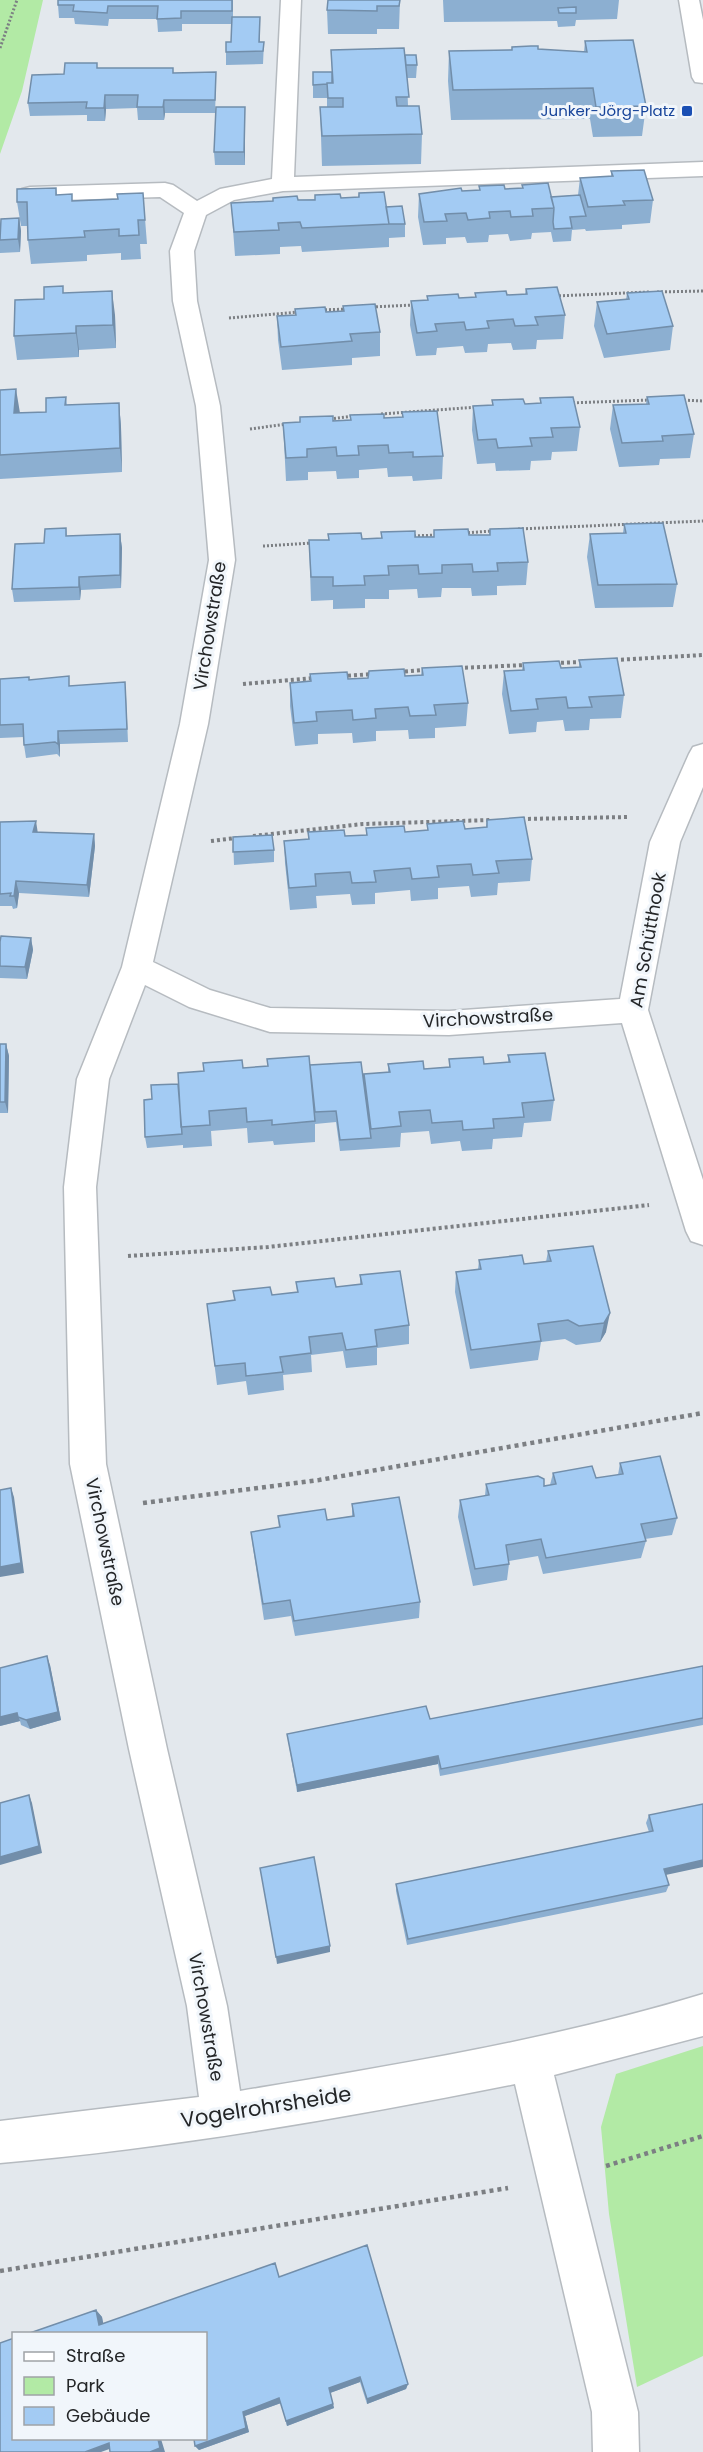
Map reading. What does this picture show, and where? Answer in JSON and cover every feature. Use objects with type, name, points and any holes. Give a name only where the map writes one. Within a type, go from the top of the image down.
[{"type":"street","points":[[283,184],[291,0]]},
{"type":"street","points":[[688,0],[700,44],[703,77]]},
{"type":"street","points":[[30,194],[165,190],[196,211],[228,194],[283,184],[703,169]]},
{"type":"street","name":"Virchowstraße","points":[[196,211],[182,251],[185,301],[208,406],[222,560],[201,687],[137,967],[93,1079],[80,1187],[88,1464],[207,2006],[222,2115]]},
{"type":"street","name":"Am Schütthook","points":[[703,754],[665,842],[633,1010],[703,1231]]},
{"type":"street","name":"Virchowstraße","points":[[137,967],[200,999],[270,1020],[449,1023],[633,1010]]},
{"type":"street","name":"Vogelrohrsheide","points":[[0,2142],[59,2138],[222,2115],[530,2061],[703,2015]]},
{"type":"street","points":[[530,2061],[615,2412],[616,2452]]},
{"type":"path","points":[[0,48],[17,0]]},
{"type":"path","points":[[553,296],[703,291]]},
{"type":"path","points":[[364,308],[423,304]]},
{"type":"path","points":[[318,311],[353,308]]},
{"type":"path","points":[[189,321],[306,312]]},
{"type":"path","points":[[562,403],[653,400]]},
{"type":"path","points":[[674,400],[703,401]]},
{"type":"path","points":[[379,415],[482,407]]},
{"type":"path","points":[[322,420],[356,416]]},
{"type":"path","points":[[210,434],[289,424]]},
{"type":"path","points":[[516,529],[703,521]]},
{"type":"path","points":[[460,533],[494,531]]},
{"type":"path","points":[[403,537],[448,534]]},
{"type":"path","points":[[221,549],[323,542]]},
{"type":"path","points":[[604,661],[703,655]]},
{"type":"path","points":[[544,664],[592,661]]},
{"type":"path","points":[[449,669],[532,664]]},
{"type":"path","points":[[390,673],[425,670]]},
{"type":"path","points":[[331,677],[378,674]]},
{"type":"path","points":[[201,687],[319,678]]},
{"type":"path","points":[[513,820],[676,817]]},
{"type":"path","points":[[166,845],[363,824],[502,820]]},
{"type":"path","points":[[82,1258],[268,1247],[693,1199]]},
{"type":"path","points":[[98,1509],[319,1480],[703,1413]]},
{"type":"path","points":[[0,2271],[560,2180],[703,2136]]},
{"type":"green space","points":[[0,0],[43,0],[22,91],[0,154]]},
{"type":"green space","points":[[703,2046],[703,2356],[637,2387],[609,2214],[601,2127],[616,2074]]},
{"type":"building","points":[[58,0],[232,0],[232,11],[181,11],[181,18],[157,19],[158,6],[108,6],[107,13],[73,11],[74,5],[58,5]]},
{"type":"building","points":[[328,0],[400,0],[399,6],[377,6],[377,11],[327,10]]},
{"type":"building","points":[[576,7],[576,13],[559,13],[558,8]]},
{"type":"building","points":[[232,17],[260,17],[259,42],[264,42],[263,51],[226,52],[226,42],[231,42]]},
{"type":"building","points":[[633,40],[646,106],[596,107],[593,88],[453,90],[449,51],[512,50],[512,47],[538,46],[538,49],[587,52],[585,41]]},
{"type":"building","points":[[404,48],[409,97],[396,97],[397,106],[419,106],[422,134],[322,136],[320,107],[343,107],[343,98],[328,98],[327,83],[333,83],[331,50]]},
{"type":"building","points":[[405,55],[416,55],[417,65],[406,65]]},
{"type":"building","points":[[65,63],[97,63],[97,68],[173,68],[173,73],[216,72],[215,100],[164,100],[163,107],[137,107],[138,95],[105,95],[104,108],[86,108],[87,102],[28,103],[32,75],[64,74]]},
{"type":"building","points":[[313,72],[332,72],[332,83],[313,85]]},
{"type":"building","points":[[216,107],[245,107],[244,152],[214,152]]},
{"type":"building","points":[[644,170],[653,200],[623,201],[625,205],[588,207],[580,178],[613,176],[611,171]]},
{"type":"building","points":[[548,183],[554,208],[532,209],[533,216],[511,217],[510,211],[489,212],[490,218],[468,220],[466,213],[445,214],[447,221],[424,222],[419,194],[461,188],[462,191],[480,190],[479,186],[504,185],[505,189]]},
{"type":"building","points":[[56,188],[56,195],[72,194],[72,201],[118,199],[117,194],[143,193],[145,220],[138,220],[139,235],[119,236],[119,229],[84,231],[85,237],[28,240],[27,202],[17,202],[17,189]]},
{"type":"building","points":[[384,192],[389,224],[302,228],[300,222],[278,223],[279,230],[234,232],[231,203],[273,201],[273,198],[297,196],[298,200],[315,200],[315,195],[340,194],[341,198],[359,197],[359,193]]},
{"type":"building","points":[[580,195],[586,216],[570,217],[572,228],[554,229],[554,208],[551,197]]},
{"type":"building","points":[[402,206],[405,224],[389,224],[386,207]]},
{"type":"building","points":[[19,218],[18,239],[0,240],[1,219]]},
{"type":"building","points":[[63,286],[63,293],[112,291],[113,325],[76,326],[76,333],[14,336],[15,300],[44,299],[44,287]]},
{"type":"building","points":[[557,287],[565,315],[535,317],[538,325],[515,326],[513,319],[487,321],[489,328],[466,330],[464,322],[435,324],[437,331],[417,333],[411,301],[428,300],[427,296],[458,294],[459,298],[476,297],[475,293],[506,291],[507,295],[527,294],[526,289]]},
{"type":"building","points":[[662,291],[673,326],[607,334],[597,302],[629,299],[627,293]]},
{"type":"building","points":[[375,304],[380,332],[350,334],[352,341],[281,347],[277,316],[296,315],[295,309],[325,307],[326,312],[344,311],[343,306]]},
{"type":"building","points":[[16,389],[14,413],[46,412],[46,398],[66,397],[65,405],[119,403],[120,448],[0,455],[0,390]]},
{"type":"building","points":[[684,395],[694,434],[662,436],[663,441],[622,443],[613,405],[649,404],[647,397]]},
{"type":"building","points":[[573,397],[580,427],[551,428],[553,437],[530,438],[532,446],[498,448],[496,439],[478,440],[473,406],[493,405],[492,400],[523,399],[525,404],[541,403],[540,398]]},
{"type":"building","points":[[437,411],[443,456],[413,457],[413,452],[389,453],[388,445],[358,446],[359,455],[337,456],[336,447],[307,449],[307,457],[286,458],[283,423],[300,422],[300,417],[333,416],[333,421],[351,420],[350,415],[384,414],[384,418],[403,417],[402,412]]},
{"type":"building","points":[[663,523],[677,584],[598,585],[590,534],[626,533],[624,524]]},
{"type":"building","points":[[66,528],[66,536],[120,534],[120,575],[79,577],[79,587],[12,589],[15,544],[44,543],[45,529]]},
{"type":"building","points":[[523,528],[528,562],[497,563],[498,571],[473,572],[472,564],[442,565],[442,573],[419,574],[418,565],[388,566],[389,575],[364,576],[365,585],[333,586],[333,577],[311,577],[309,540],[329,540],[328,534],[361,533],[362,539],[382,538],[381,532],[415,531],[415,537],[434,537],[434,530],[468,529],[469,535],[490,535],[490,529]]},
{"type":"building","points":[[617,658],[624,695],[589,697],[592,707],[568,708],[566,697],[536,699],[538,709],[511,711],[504,671],[524,670],[523,663],[559,661],[561,668],[581,667],[579,660]]},
{"type":"building","points":[[462,666],[468,703],[434,705],[436,715],[410,716],[408,707],[375,709],[376,718],[353,720],[352,710],[316,712],[317,721],[294,723],[290,683],[311,681],[310,674],[347,672],[348,679],[368,678],[369,671],[404,669],[405,676],[423,675],[422,668]]},
{"type":"building","points":[[69,676],[69,686],[125,682],[127,729],[58,731],[58,744],[55,742],[24,745],[23,724],[0,725],[0,679],[29,677],[29,680]]},
{"type":"building","points":[[524,817],[532,859],[496,861],[499,873],[473,875],[471,864],[437,866],[439,877],[412,879],[410,868],[374,871],[376,882],[352,883],[350,872],[315,874],[316,886],[289,888],[284,841],[309,839],[308,832],[344,830],[345,836],[367,835],[366,828],[404,826],[405,832],[428,830],[427,824],[463,821],[465,829],[487,827],[487,820]]},
{"type":"building","points":[[36,821],[33,832],[94,834],[87,885],[16,881],[14,896],[10,896],[11,893],[0,894],[0,822]]},
{"type":"building","points":[[272,835],[274,850],[233,852],[233,837]]},
{"type":"building","points":[[1,936],[31,938],[25,967],[0,966]]},
{"type":"building","points":[[0,1044],[6,1044],[5,1102],[0,1102]]},
{"type":"building","points":[[545,1053],[554,1100],[522,1103],[524,1117],[493,1119],[494,1128],[463,1130],[462,1121],[432,1123],[430,1110],[399,1112],[401,1126],[371,1129],[364,1074],[390,1072],[388,1064],[423,1061],[424,1069],[450,1067],[449,1059],[483,1057],[484,1064],[510,1062],[508,1055]]},
{"type":"building","points":[[309,1056],[315,1121],[272,1125],[272,1120],[247,1122],[246,1108],[209,1111],[210,1125],[181,1127],[178,1073],[204,1071],[203,1063],[242,1060],[243,1068],[268,1066],[267,1059]]},
{"type":"building","points":[[361,1062],[371,1138],[340,1140],[336,1111],[315,1112],[310,1065]]},
{"type":"building","points":[[178,1084],[182,1134],[145,1137],[144,1100],[152,1099],[151,1085]]},
{"type":"building","points":[[593,1246],[610,1313],[604,1323],[579,1326],[568,1320],[538,1324],[541,1341],[471,1350],[456,1272],[481,1269],[479,1260],[522,1255],[524,1264],[551,1261],[548,1251]]},
{"type":"building","points":[[400,1271],[409,1325],[375,1330],[377,1346],[346,1350],[342,1333],[309,1337],[311,1353],[280,1357],[283,1372],[246,1376],[245,1363],[215,1366],[207,1304],[235,1300],[233,1291],[270,1287],[272,1295],[298,1292],[296,1282],[334,1278],[336,1287],[362,1284],[360,1275]]},
{"type":"building","points":[[660,1456],[677,1518],[641,1524],[646,1541],[546,1558],[541,1539],[506,1545],[509,1564],[475,1569],[460,1500],[489,1495],[486,1484],[538,1476],[544,1479],[544,1486],[556,1484],[553,1473],[592,1466],[596,1478],[623,1474],[620,1463]]},
{"type":"building","points":[[11,1488],[21,1563],[0,1567],[0,1490]]},
{"type":"building","points":[[399,1497],[420,1602],[294,1621],[290,1600],[263,1604],[251,1532],[280,1527],[278,1516],[325,1509],[327,1520],[354,1516],[352,1504]]},
{"type":"building","points":[[47,1656],[58,1712],[26,1720],[18,1717],[17,1713],[0,1717],[0,1668]]},
{"type":"building","points":[[703,1666],[703,1718],[441,1769],[438,1756],[297,1785],[287,1734],[426,1706],[430,1719]]},
{"type":"building","points":[[29,1795],[39,1846],[0,1857],[0,1803]]},
{"type":"building","points":[[703,1804],[703,1860],[664,1869],[669,1885],[408,1939],[396,1884],[653,1831],[649,1815]]},
{"type":"building","points":[[314,1857],[330,1946],[276,1957],[260,1868]]},
{"type":"building","points":[[367,2245],[408,2384],[367,2399],[360,2377],[329,2388],[333,2404],[286,2421],[279,2398],[243,2412],[246,2428],[195,2446],[194,2440],[207,2440],[207,2332],[33,2332],[96,2310],[99,2325],[275,2263],[279,2277]]},
{"type":"building","points":[[12,2339],[12,2440],[158,2440],[160,2448],[150,2452],[110,2452],[109,2443],[85,2452],[0,2452],[0,2343]]},
{"type":"place","name":"Junker-Jörg-Platz","points":[[687,111]]}]
